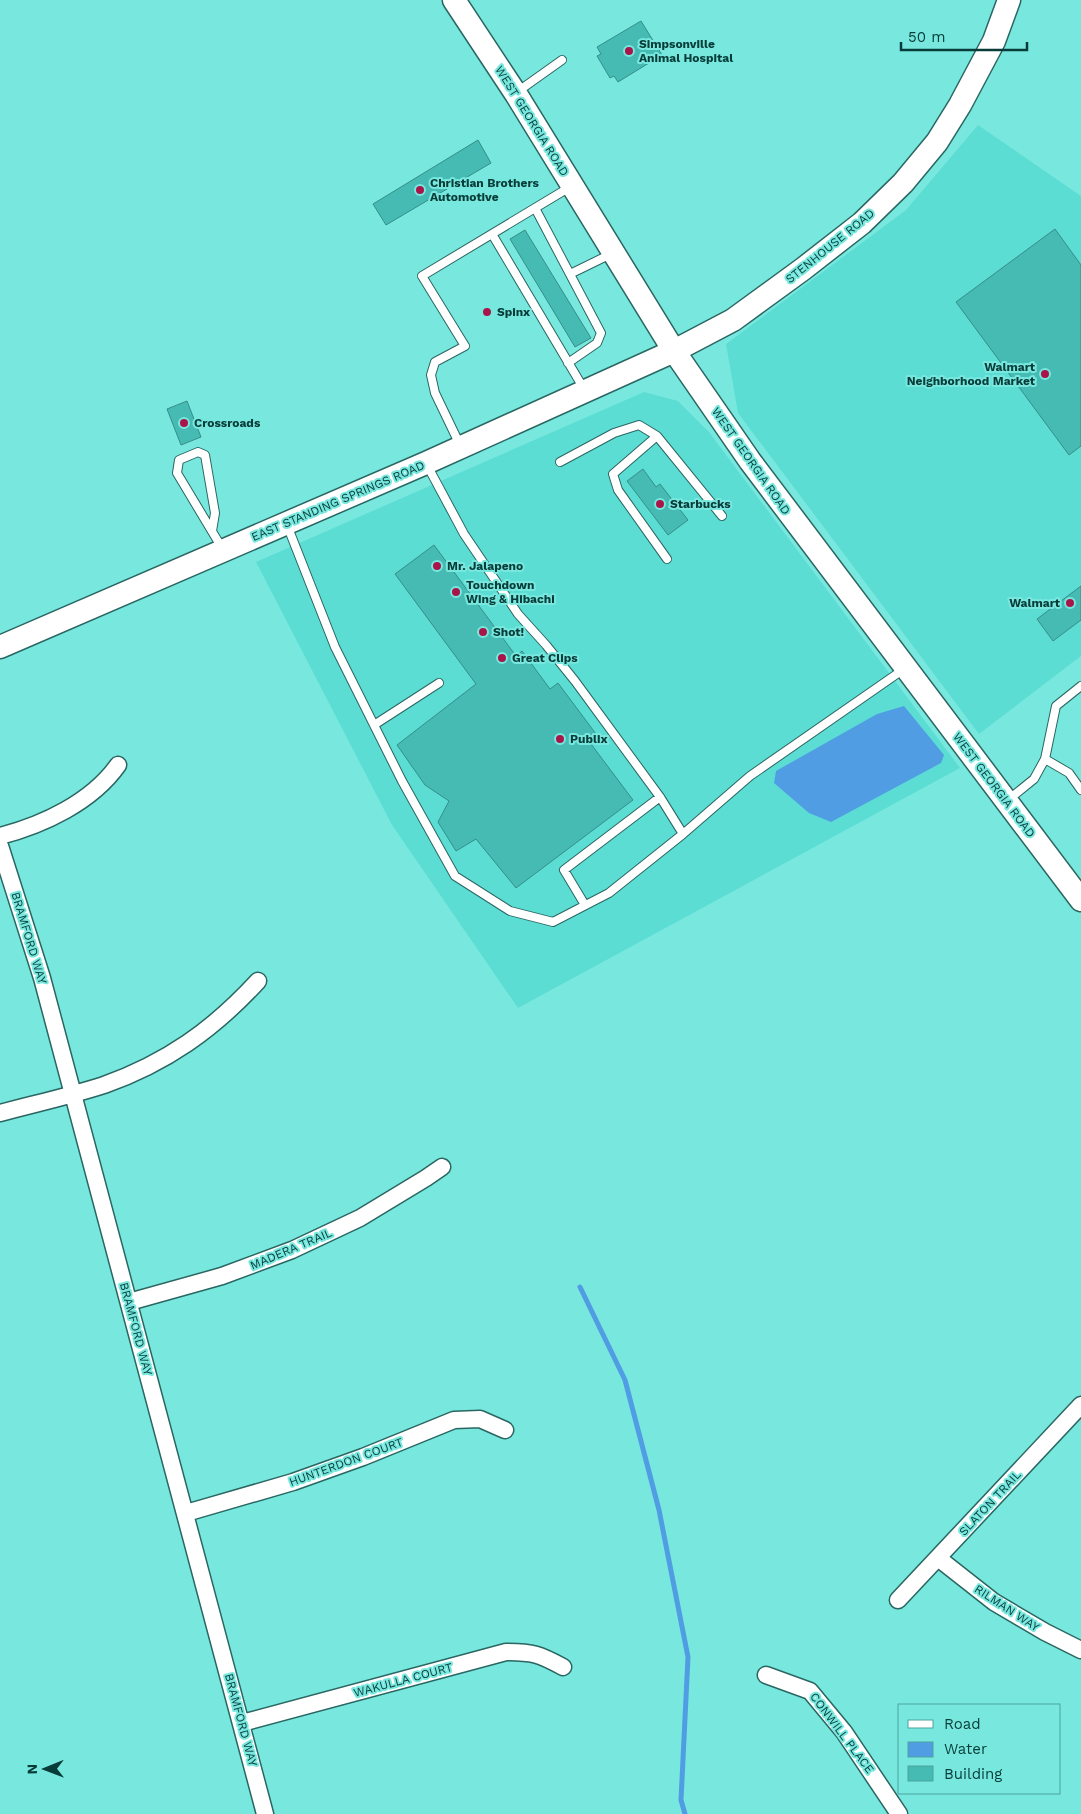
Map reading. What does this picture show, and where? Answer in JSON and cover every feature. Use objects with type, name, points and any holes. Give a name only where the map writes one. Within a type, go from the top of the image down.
[{"type":"street","name":"WEST GEORGIA ROAD","points":[[454,0],[516,94],[674,351],[769,488],[1081,900]]},
{"type":"street","name":"STENHOUSE ROAD","points":[[674,351],[733,320],[803,269],[862,223],[903,183],[937,142],[960,105],[994,41],[1009,0]]},
{"type":"street","name":"EAST STANDING SPRINGS ROAD","points":[[0,647],[426,463],[674,351]]},
{"type":"street","points":[[0,836],[14,832],[74,804],[95,790],[118,765]]},
{"type":"street","name":"BRAMFORD WAY","points":[[0,846],[39,969],[265,1814]]},
{"type":"street","points":[[0,1113],[104,1085],[147,1067],[186,1046],[235,1007],[258,981]]},
{"type":"street","name":"MADERA TRAIL","points":[[129,1302],[222,1276],[292,1250],[360,1218],[442,1167]]},
{"type":"street","name":"SLATON TRAIL","points":[[898,1600],[1081,1405]]},
{"type":"street","name":"HUNTERDON COURT","points":[[186,1513],[293,1482],[363,1457],[454,1420],[480,1419],[504,1430]]},
{"type":"street","name":"RILMAN WAY","points":[[938,1558],[994,1602],[1045,1632],[1081,1650]]},
{"type":"street","name":"WAKULLA COURT","points":[[242,1723],[506,1652],[526,1652],[542,1655],[563,1667]]},
{"type":"street","name":"CONWILL PLACE","points":[[766,1675],[810,1691],[844,1732],[899,1814]]},
{"type":"lane","points":[[516,94],[562,60]]},
{"type":"lane","points":[[461,446],[435,393],[431,375],[435,362],[465,346],[422,276],[572,186]]},
{"type":"lane","points":[[535,208],[601,333],[596,342],[568,363]]},
{"type":"lane","points":[[492,234],[585,391]]},
{"type":"lane","points":[[570,274],[613,252]]},
{"type":"lane","points":[[560,462],[614,433],[639,425],[658,436],[722,516]]},
{"type":"lane","points":[[658,436],[613,474],[618,490],[668,559]]},
{"type":"lane","points":[[212,531],[215,512],[205,455],[198,452],[179,460],[177,473],[223,550]]},
{"type":"lane","points":[[426,463],[464,534],[518,614],[576,681],[660,797],[683,834]]},
{"type":"lane","points":[[287,524],[335,647],[402,781],[455,876],[510,911],[553,922],[609,893],[683,834],[750,776],[905,668]]},
{"type":"lane","points":[[374,725],[439,683]]},
{"type":"lane","points":[[1007,802],[1034,779],[1045,759],[1056,706],[1081,686]]},
{"type":"lane","points":[[1045,759],[1069,773],[1081,790]]},
{"type":"lane","points":[[585,905],[564,870],[660,797]]},
{"type":"shaded area","points":[[978,125],[1081,196],[1081,656],[979,734],[738,413],[726,344],[906,210]]},
{"type":"shaded area","points":[[644,392],[678,401],[709,432],[960,768],[518,1008],[392,825],[256,562]]},
{"type":"water","points":[[904,706],[944,755],[941,763],[831,822],[809,813],[774,783],[776,771],[877,714]]},
{"type":"building","name":"Simpsonville Animal Hospital","points":[[641,21],[662,55],[618,82],[614,76],[610,78],[597,56],[601,54],[597,47]]},
{"type":"building","name":"Christian Brothers Automotive","points":[[478,140],[491,163],[386,225],[373,204]]},
{"type":"building","name":"Walmart Neighborhood Market","points":[[1055,229],[1081,265],[1081,446],[1069,455],[956,302]]},
{"type":"building","name":"Spinx","points":[[525,230],[591,338],[575,347],[510,239]]},
{"type":"building","name":"Crossroads","points":[[187,401],[201,437],[181,445],[167,409]]},
{"type":"building","name":"Starbucks","points":[[643,469],[656,487],[660,484],[688,520],[668,535],[627,481]]},
{"type":"building","points":[[434,545],[516,656],[522,651],[550,689],[558,683],[599,738],[591,744],[633,800],[516,888],[476,839],[456,851],[438,822],[449,801],[425,785],[397,745],[476,684],[395,574]]},
{"type":"building","name":"Walmart","points":[[1081,586],[1081,620],[1053,641],[1037,619]]},
{"type":"waterway","points":[[580,1287],[625,1380],[659,1510],[688,1657],[681,1800],[685,1814]]},
{"type":"place","name":"Simpsonville Animal Hospital","points":[[629,51]]},
{"type":"place","name":"Christian Brothers Automotive","points":[[420,190]]},
{"type":"place","name":"Spinx","points":[[487,312]]},
{"type":"place","name":"Walmart Neighborhood Market","points":[[1045,374]]},
{"type":"place","name":"Crossroads","points":[[184,423]]},
{"type":"place","name":"Starbucks","points":[[660,504]]},
{"type":"place","name":"Mr. Jalapeno","points":[[437,566]]},
{"type":"place","name":"Touchdown Wing & Hibachi","points":[[456,592]]},
{"type":"place","name":"Walmart","points":[[1070,603]]},
{"type":"place","name":"Shot!","points":[[483,632]]},
{"type":"place","name":"Great Clips","points":[[502,658]]},
{"type":"place","name":"Publix","points":[[560,739]]}]
